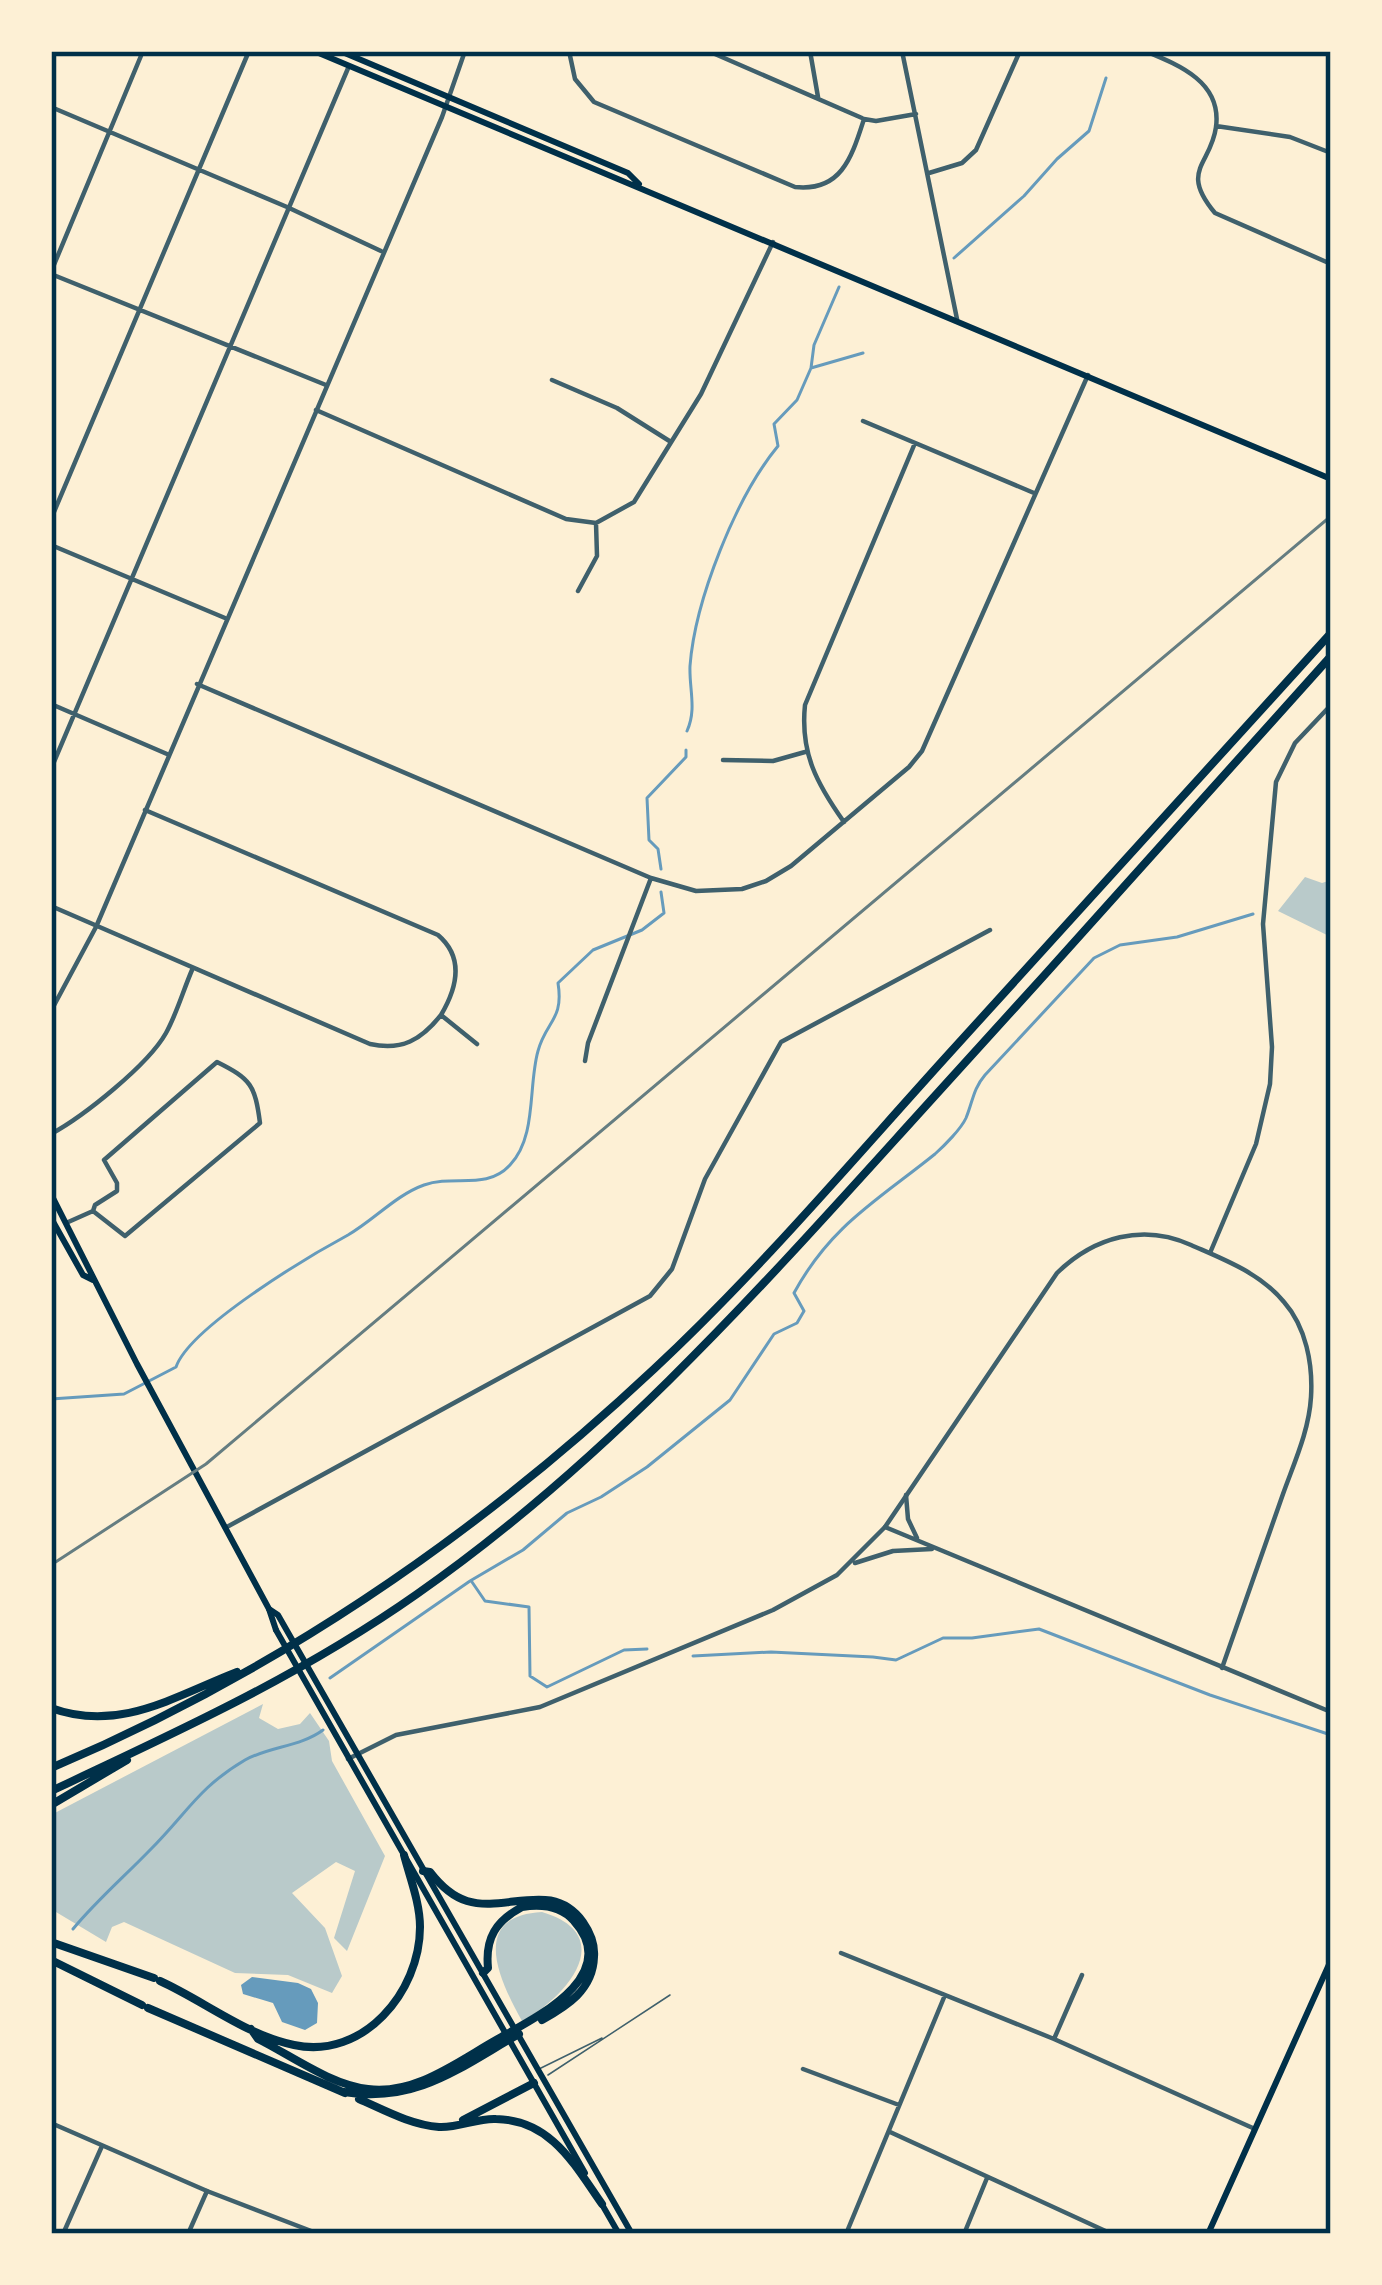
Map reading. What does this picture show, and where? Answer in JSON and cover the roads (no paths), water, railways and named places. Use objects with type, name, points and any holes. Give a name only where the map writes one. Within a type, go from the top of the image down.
[{"type":"highway","points":[[51,1768],[135,1733],[316,1632],[446,1545],[553,1459],[656,1367],[759,1263],[1331,632]]},
{"type":"highway","points":[[51,1791],[329,1653],[456,1566],[639,1414],[755,1295],[1331,656]]},
{"type":"highway","points":[[51,1708],[80,1718],[117,1718],[265,1661]]},
{"type":"highway","points":[[51,1805],[170,1735]]},
{"type":"highway","points":[[51,1942],[157,1980],[251,2029],[296,2045],[325,2046],[362,2033],[388,2012],[406,1985],[419,1941],[419,1912],[404,1855]]},
{"type":"highway","points":[[344,2092],[378,2097],[418,2090],[563,2007],[591,1975],[590,1933],[563,1904],[543,1898],[472,1903],[423,1871]]},
{"type":"highway","points":[[251,2029],[259,2039],[360,2088],[408,2087],[565,1999],[586,1965],[584,1937],[575,1922],[558,1910],[522,1907],[495,1928],[483,1973]]},
{"type":"highway","points":[[51,1960],[404,2119],[439,2127],[496,2119],[540,2130],[562,2147],[602,2204]]},
{"type":"highway","points":[[439,2127],[465,2120],[534,2083]]},
{"type":"main road","points":[[314,51],[1327,477]]},
{"type":"main road","points":[[340,51],[628,173],[642,187]]},
{"type":"main road","points":[[51,1194],[276,1630],[619,2234]]},
{"type":"main road","points":[[51,1218],[83,1275],[93,1280]]},
{"type":"main road","points":[[269,1609],[278,1615],[632,2234]]},
{"type":"main road","points":[[1208,2234],[1331,1960]]},
{"type":"street","points":[[143,51],[51,273],[326,385]]},
{"type":"street","points":[[51,519],[249,51]]},
{"type":"street","points":[[51,1011],[96,927],[446,107],[464,51]]},
{"type":"street","points":[[569,51],[575,79],[593,102],[795,187],[823,185],[839,175],[850,160],[864,118]]},
{"type":"street","points":[[708,51],[864,118],[876,121],[916,114]]},
{"type":"street","points":[[810,51],[818,97]]},
{"type":"street","points":[[902,51],[957,320]]},
{"type":"street","points":[[926,173],[955,166],[976,150],[1020,51]]},
{"type":"street","points":[[1145,51],[1199,78],[1208,89],[1216,127],[1199,170],[1204,200],[1221,217],[1331,264]]},
{"type":"street","points":[[51,769],[349,66]]},
{"type":"street","points":[[51,107],[381,251]]},
{"type":"street","points":[[1216,127],[1289,137],[1331,153]]},
{"type":"street","points":[[316,410],[566,519],[596,523],[634,502],[710,376],[773,242]]},
{"type":"street","points":[[197,684],[651,878],[696,891],[742,889],[766,881],[844,822],[922,751],[1088,375]]},
{"type":"street","points":[[552,380],[617,407],[671,442]]},
{"type":"street","points":[[863,421],[1035,494]]},
{"type":"street","points":[[844,822],[816,781],[805,752],[805,705],[916,443]]},
{"type":"street","points":[[1327,477],[1330,466]]},
{"type":"street","points":[[578,591],[597,556],[596,523]]},
{"type":"street","points":[[51,545],[225,618]]},
{"type":"street","points":[[51,704],[167,754]]},
{"type":"street","points":[[1210,1253],[1256,1144],[1270,1084],[1272,1047],[1263,924],[1276,782],[1295,743],[1331,705]]},
{"type":"street","points":[[723,760],[773,760],[805,752]]},
{"type":"street","points":[[51,906],[192,970],[383,1047],[412,1042],[441,1015],[457,973],[450,948],[439,934],[146,810]]},
{"type":"street","points":[[585,1061],[588,1042],[651,878]]},
{"type":"street","points":[[225,1528],[650,1296],[672,1269],[706,1178],[781,1042],[990,930]]},
{"type":"street","points":[[51,1133],[156,1047],[168,1030],[192,970]]},
{"type":"street","points":[[441,1015],[477,1043]]},
{"type":"street","points":[[66,1222],[93,1211],[117,1191],[104,1160],[218,1062],[245,1076],[256,1095],[260,1123],[125,1236],[93,1211]]},
{"type":"street","points":[[850,1565],[885,1527],[1057,1273],[1115,1237],[1148,1233],[1177,1238],[1264,1280],[1287,1304],[1302,1333],[1311,1384],[1307,1424],[1222,1668]]},
{"type":"street","points":[[906,1495],[910,1526],[921,1542]]},
{"type":"street","points":[[885,1527],[1331,1712]]},
{"type":"street","points":[[348,1759],[396,1735],[518,1713],[563,1699],[790,1602],[850,1565],[893,1551],[938,1549]]},
{"type":"street","points":[[841,1952],[1054,2039],[1256,2130]]},
{"type":"street","points":[[1054,2039],[1082,1975]]},
{"type":"street","points":[[847,2234],[945,1995]]},
{"type":"street","points":[[803,2068],[899,2105]]},
{"type":"street","points":[[51,2123],[319,2234]]},
{"type":"street","points":[[890,2132],[1112,2234]]},
{"type":"street","points":[[56,2234],[103,2145]]},
{"type":"street","points":[[964,2234],[987,2177]]},
{"type":"street","points":[[188,2234],[207,2191]]},
{"type":"lane","points":[[534,2083],[541,2073],[670,1995]]},
{"type":"lane","points":[[534,2083],[541,2073],[591,2049],[605,2036]]},
{"type":"water","points":[[252,1977],[311,1989],[318,2003],[317,2023],[305,2030],[282,2022],[273,2003],[243,1994],[241,1985]]},
{"type":"waterway","points":[[954,258],[1089,131],[1106,78]]},
{"type":"waterway","points":[[811,368],[814,345],[839,287]]},
{"type":"waterway","points":[[687,731],[692,707],[690,666],[700,611],[733,521],[778,446],[774,424],[797,400],[811,368],[863,353]]},
{"type":"waterway","points":[[661,869],[658,849],[649,840],[647,798],[686,757],[686,750]]},
{"type":"waterway","points":[[51,1399],[124,1394],[176,1367],[203,1332],[226,1313],[404,1195],[435,1182],[480,1180],[501,1173],[524,1140],[535,1065],[556,1013],[558,983],[593,950],[642,930],[664,913],[661,892]]},
{"type":"waterway","points":[[330,1678],[523,1550],[567,1513],[647,1467],[730,1400],[774,1334],[797,1323],[804,1311],[794,1293],[824,1249],[857,1215],[952,1137],[985,1075],[1094,958],[1120,945],[1177,937],[1253,914]]},
{"type":"waterway","points":[[472,1582],[485,1601],[529,1607],[530,1676],[547,1687],[624,1650],[647,1649]]},
{"type":"waterway","points":[[693,1656],[771,1652],[896,1660],[943,1638],[1039,1629],[1210,1695],[1331,1735]]},
{"type":"waterway","points":[[73,1929],[216,1780],[255,1755],[323,1730]]},
{"type":"railway","points":[[51,1565],[206,1464],[1331,516]]}]
